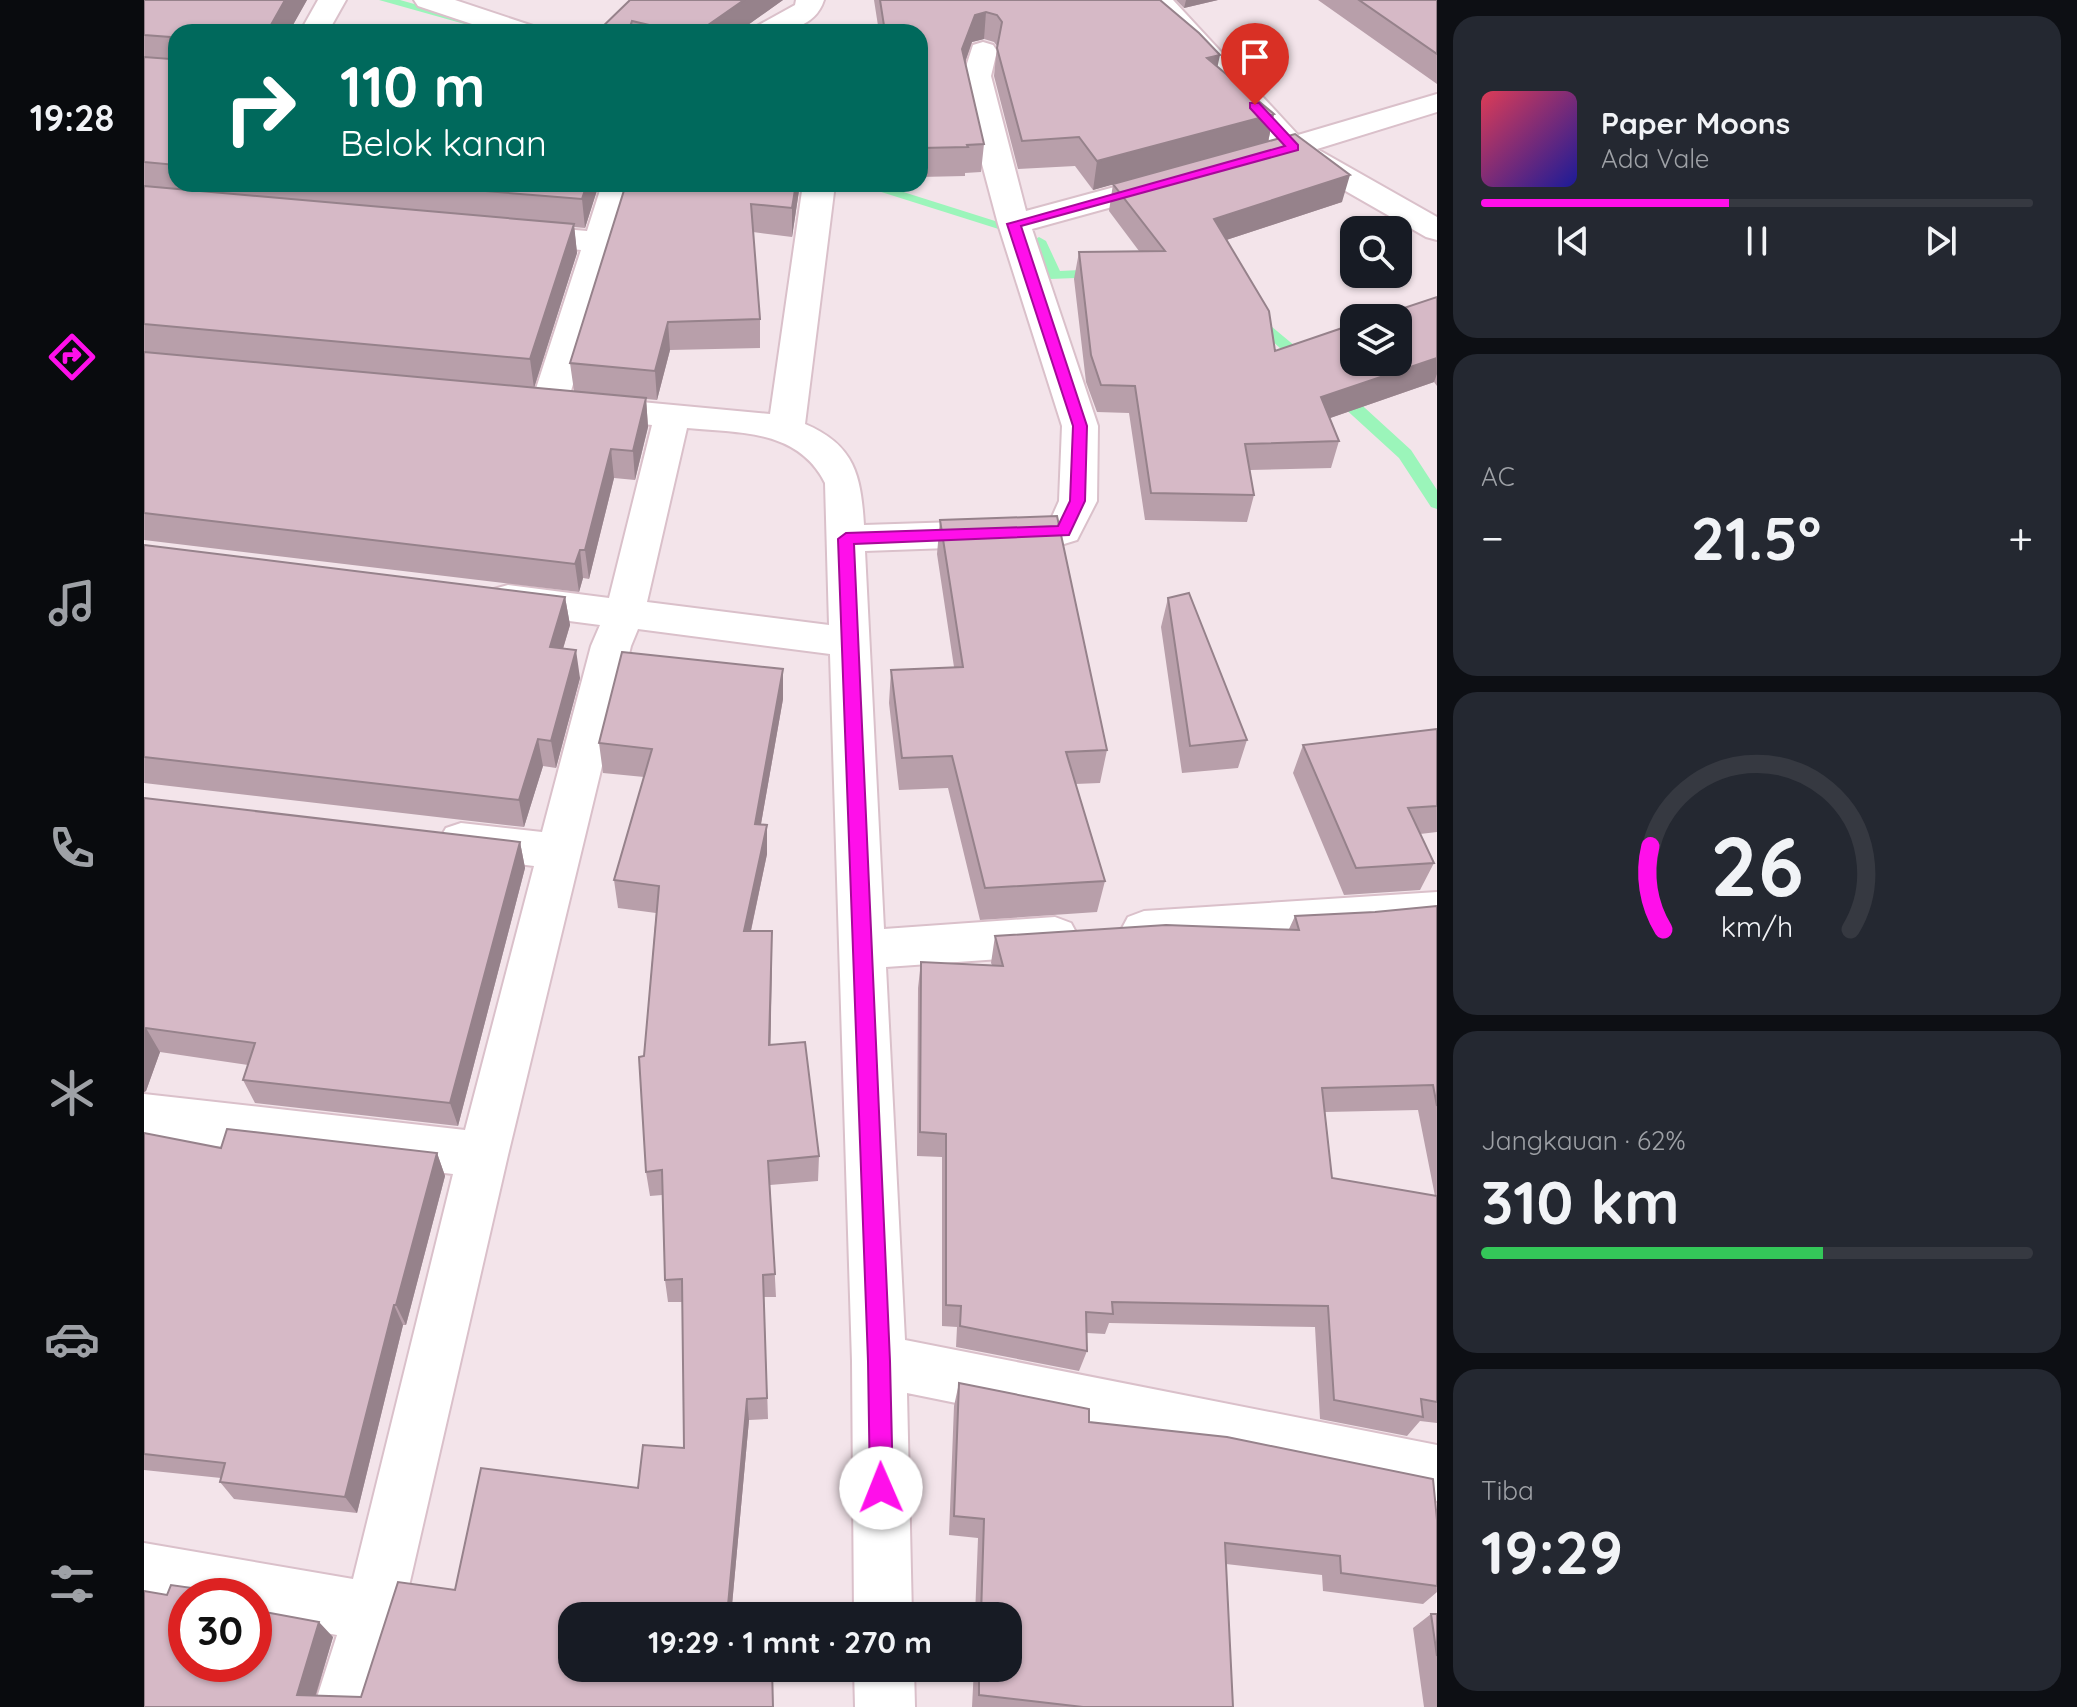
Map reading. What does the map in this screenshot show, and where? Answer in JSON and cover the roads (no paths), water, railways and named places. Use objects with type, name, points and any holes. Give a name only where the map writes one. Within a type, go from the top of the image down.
[{"type":"street","points":[[318,24],[332,0]]},
{"type":"street","points":[[428,0],[499,24]]},
{"type":"street","points":[[781,24],[807,9],[810,0]]},
{"type":"street","points":[[1158,0],[1293,148],[1437,230]]},
{"type":"street","points":[[846,539],[1064,531],[1078,501],[1080,426],[1014,224],[989,134],[977,76],[983,51]]},
{"type":"street","points":[[1014,224],[1293,148],[1437,103]]},
{"type":"street","points":[[549,404],[616,192]]},
{"type":"street","points":[[786,429],[818,192]]},
{"type":"street","points":[[491,232],[601,242]]},
{"type":"street","points":[[513,401],[762,423],[807,437],[836,465],[843,483],[879,1361],[883,1602]]},
{"type":"street","points":[[344,1707],[374,1612],[483,1155],[611,646],[625,613],[672,416]]},
{"type":"street","points":[[470,594],[849,642]]},
{"type":"street","points":[[422,836],[561,852]]},
{"type":"street","points":[[862,950],[1437,910]]},
{"type":"street","points":[[144,1116],[483,1155]]},
{"type":"street","points":[[879,1361],[1437,1473]]},
{"type":"street","points":[[144,1572],[374,1612]]},
{"type":"street","points":[[884,1682],[885,1707]]},
{"type":"waterway","points":[[385,0],[477,24]]},
{"type":"waterway","points":[[890,192],[1013,229]]},
{"type":"waterway","points":[[1039,241],[1055,276],[1101,273]]},
{"type":"waterway","points":[[1253,316],[1307,364]]},
{"type":"waterway","points":[[1336,391],[1405,454],[1437,503]]}]
